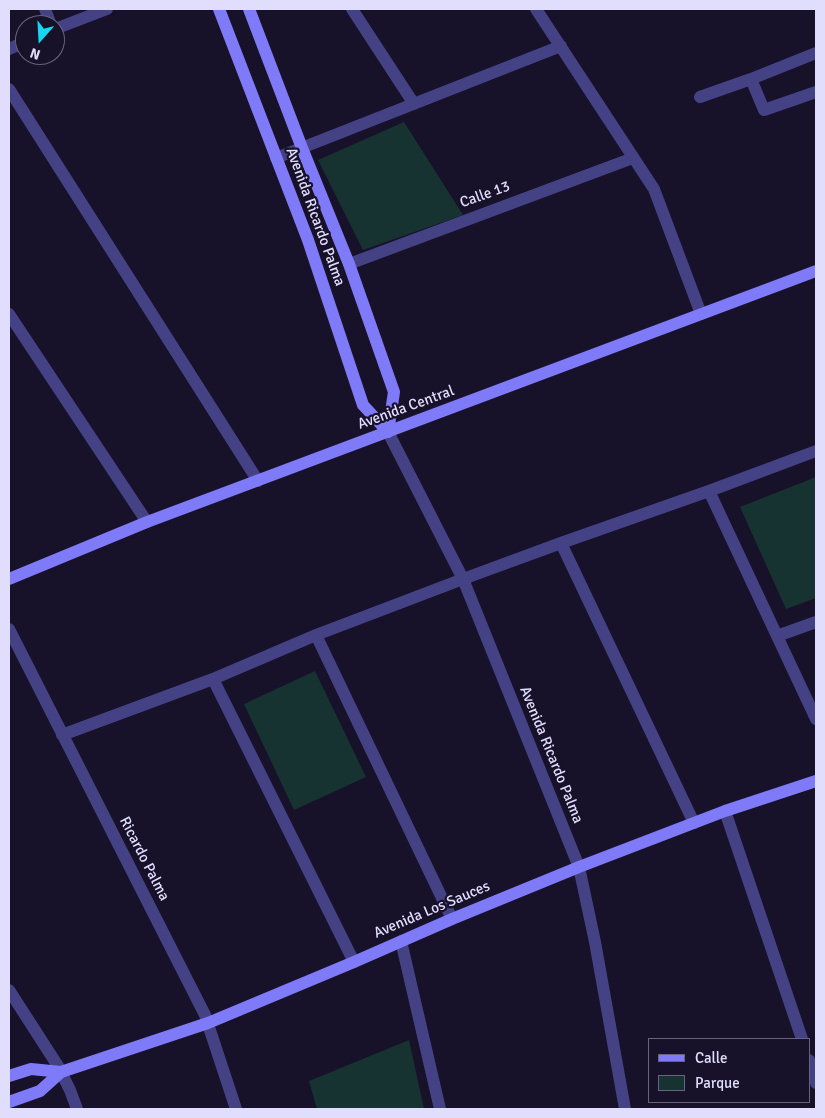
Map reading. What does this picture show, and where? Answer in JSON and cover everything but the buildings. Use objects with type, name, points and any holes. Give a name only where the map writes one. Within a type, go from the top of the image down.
[{"type":"street","points":[[65,25],[107,9]]},
{"type":"street","name":"Avenida Ricardo Palma","points":[[219,9],[308,240],[363,405],[388,432],[463,579],[579,867],[597,952],[625,1109]]},
{"type":"street","name":"Avenida Ricardo Palma","points":[[249,9],[349,264],[394,392],[388,432]]},
{"type":"street","points":[[355,9],[414,104]]},
{"type":"street","points":[[536,9],[654,189],[702,314]]},
{"type":"street","points":[[276,158],[561,46]]},
{"type":"street","points":[[700,97],[816,53]]},
{"type":"street","points":[[751,79],[764,110],[816,92]]},
{"type":"street","points":[[9,89],[258,481]]},
{"type":"street","name":"Calle 13","points":[[349,264],[633,158]]},
{"type":"street","name":"Avenida Central","points":[[9,579],[147,522],[816,271]]},
{"type":"street","points":[[9,314],[147,522]]},
{"type":"street","points":[[62,735],[213,678],[316,635],[463,579],[561,542],[709,491],[816,450]]},
{"type":"street","points":[[709,491],[816,719]]},
{"type":"street","points":[[561,542],[694,823]]},
{"type":"street","points":[[776,636],[816,622]]},
{"type":"street","name":"Ricardo Palma","points":[[9,630],[208,1023],[236,1109]]},
{"type":"street","points":[[316,635],[452,919]]},
{"type":"street","points":[[213,678],[354,962]]},
{"type":"street","name":"Avenida Los Sauces","points":[[9,1076],[31,1069],[61,1072],[208,1023],[354,962],[401,940],[579,867],[725,811],[816,782]]},
{"type":"street","points":[[725,811],[802,1038]]},
{"type":"street","points":[[401,940],[440,1109]]},
{"type":"street","points":[[9,990],[61,1072],[77,1109]]},
{"type":"street","points":[[810,1063],[816,1083]]},
{"type":"street","name":"Avenida Los Sauces","points":[[9,1102],[40,1092],[61,1072]]},
{"type":"green space","points":[[404,122],[463,215],[363,250],[318,160]]},
{"type":"green space","points":[[816,477],[816,598],[786,609],[740,507]]},
{"type":"green space","points":[[315,671],[366,777],[294,810],[244,704]]},
{"type":"green space","points":[[409,1040],[424,1109],[317,1109],[309,1081]]}]
